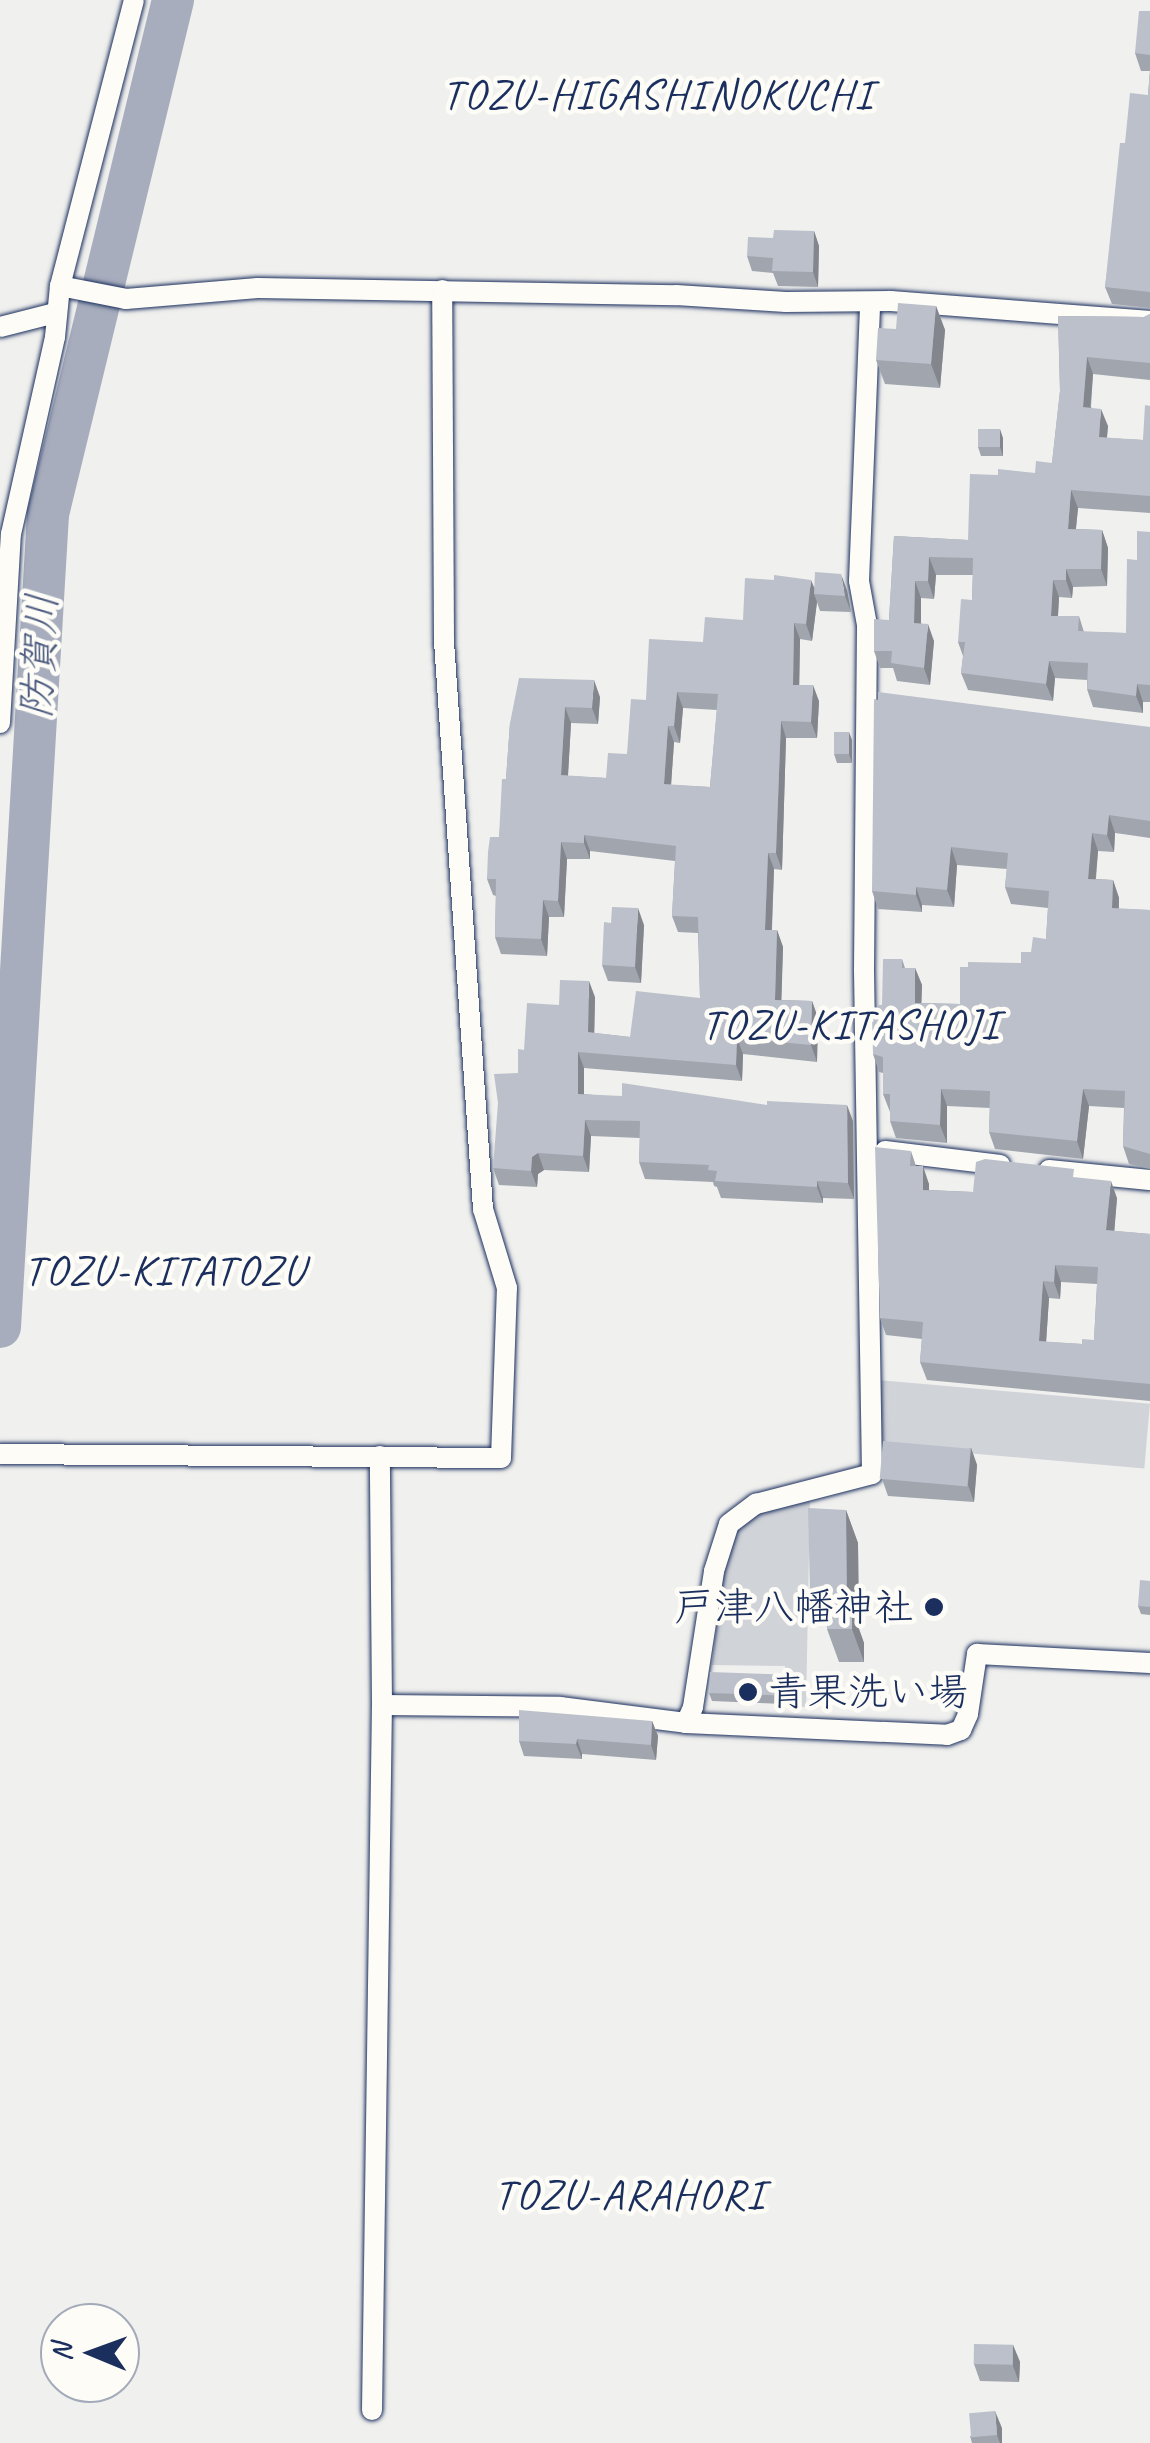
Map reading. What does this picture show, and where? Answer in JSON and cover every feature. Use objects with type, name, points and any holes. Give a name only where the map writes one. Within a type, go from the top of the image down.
[{"type":"street","points":[[0,723],[11,534],[55,337],[55,314],[66,288],[134,0]]},
{"type":"street","points":[[66,288],[126,299],[258,288],[870,302],[1150,322]]},
{"type":"street","points":[[0,1454],[500,1458],[508,1288],[482,1209],[444,642],[442,290]]},
{"type":"street","points":[[686,1723],[693,1707],[714,1571],[728,1524],[756,1504],[872,1474],[864,970],[876,696],[860,581],[870,302]]},
{"type":"street","points":[[0,327],[55,314]]},
{"type":"street","points":[[868,1149],[1150,1180]]},
{"type":"street","points":[[372,2410],[382,1705],[380,1456]]},
{"type":"street","points":[[382,1705],[560,1708],[686,1723],[947,1735],[961,1730],[968,1714],[977,1654],[1150,1664]]},
{"type":"shaded area","points":[[878,1380],[1150,1404],[1144,1469],[872,1445]]},
{"type":"shaded area","points":[[810,1501],[806,1707],[785,1706],[785,1666],[712,1665],[723,1571],[734,1530],[755,1513]]},
{"type":"building","points":[[1139,11],[1150,11],[1150,55],[1135,53]]},
{"type":"building","points":[[1150,70],[1150,292],[1105,287],[1120,143],[1125,143],[1130,93],[1148,95]]},
{"type":"building","points":[[774,230],[814,231],[813,272],[772,271],[773,258],[747,256],[748,237],[773,238]]},
{"type":"building","points":[[898,303],[936,306],[931,364],[876,360],[878,328],[896,329]]},
{"type":"building","points":[[1150,314],[1150,363],[1087,357],[1083,407],[1101,409],[1099,437],[1143,440],[1145,405],[1150,406],[1150,496],[1071,490],[1068,529],[1102,530],[1101,569],[1066,569],[1066,580],[1053,580],[1051,616],[1079,616],[1078,631],[1126,633],[1127,559],[1137,560],[1137,531],[1150,532],[1150,685],[1137,684],[1136,696],[1087,689],[1088,663],[1049,661],[1046,684],[961,673],[965,642],[958,642],[961,599],[972,600],[973,558],[929,557],[928,581],[915,581],[914,623],[928,624],[924,668],[891,663],[892,651],[874,651],[874,619],[889,620],[894,536],[968,540],[970,474],[998,475],[998,469],[1035,473],[1036,461],[1052,463],[1060,391],[1058,316]]},
{"type":"building","points":[[978,429],[1000,429],[1000,447],[978,447]]},
{"type":"building","points":[[815,572],[841,574],[845,596],[814,594]]},
{"type":"building","points":[[774,575],[811,580],[806,624],[794,623],[793,685],[813,685],[811,722],[781,721],[776,853],[768,853],[765,930],[777,930],[775,1000],[812,1001],[811,1045],[737,1038],[736,1065],[578,1052],[578,1094],[622,1096],[622,1083],[767,1105],[767,1101],[847,1105],[848,1183],[817,1181],[817,1187],[715,1181],[717,1171],[708,1170],[709,1165],[639,1162],[640,1121],[585,1120],[583,1156],[538,1153],[532,1157],[531,1171],[493,1168],[498,1103],[494,1074],[518,1073],[518,1049],[524,1050],[527,1003],[559,1005],[560,980],[589,981],[588,1032],[630,1037],[636,991],[700,998],[698,917],[672,916],[676,846],[584,835],[584,843],[561,842],[558,901],[543,900],[541,939],[495,937],[496,879],[487,879],[488,852],[490,837],[499,837],[502,779],[506,779],[510,723],[519,678],[594,680],[592,708],[565,707],[561,775],[606,778],[608,753],[627,754],[631,699],[646,700],[649,639],[703,642],[705,617],[743,620],[745,578],[774,580]],"holes":[[[677,692],[718,694],[710,787],[664,784],[668,726],[674,726]]]},
{"type":"building","points":[[878,692],[1150,727],[1150,821],[1109,815],[1107,835],[1092,833],[1088,879],[1113,880],[1112,908],[1150,910],[1150,1154],[1123,1146],[1125,1091],[1083,1089],[1077,1141],[989,1132],[990,1091],[941,1089],[940,1125],[890,1121],[890,1094],[883,1094],[883,1057],[873,1054],[872,1017],[877,1017],[878,1005],[882,1005],[883,959],[902,959],[902,968],[915,968],[915,1003],[960,1004],[960,967],[968,967],[968,962],[1021,963],[1021,952],[1031,952],[1033,937],[1046,939],[1049,891],[1005,887],[1008,853],[951,847],[947,890],[916,887],[916,895],[872,891],[874,699],[878,700]]},
{"type":"building","points":[[834,732],[849,732],[849,754],[834,754]]},
{"type":"building","points":[[612,907],[638,908],[635,967],[602,965],[604,922],[611,923]]},
{"type":"building","points":[[875,1147],[911,1151],[910,1166],[923,1166],[923,1190],[973,1192],[976,1162],[985,1159],[1074,1169],[1073,1177],[1111,1181],[1106,1230],[1150,1234],[1150,1384],[920,1362],[923,1322],[880,1318]],"holes":[[[1055,1265],[1098,1267],[1094,1340],[1082,1339],[1082,1344],[1039,1341],[1043,1281],[1054,1282]]]},
{"type":"building","points":[[883,1441],[971,1449],[967,1487],[880,1479]]},
{"type":"building","points":[[808,1508],[846,1510],[847,1609],[852,1610],[852,1629],[827,1629],[827,1591],[810,1591]]},
{"type":"building","points":[[1140,1580],[1150,1581],[1150,1607],[1138,1606]]},
{"type":"building","points":[[710,1672],[781,1674],[780,1695],[709,1693]]},
{"type":"building","points":[[519,1710],[652,1721],[651,1745],[577,1739],[576,1744],[519,1741]]},
{"type":"building","points":[[974,2344],[1013,2345],[1013,2365],[974,2364]]},
{"type":"building","points":[[995,2411],[997,2435],[971,2437],[969,2413]]},
{"type":"waterway","name":"防賀川","points":[[0,1327],[48,514],[173,0]]},
{"type":"place","name":"戸津八幡神社","points":[[934,1607]]},
{"type":"place","name":"青果洗い場","points":[[748,1692]]},
{"type":"district","name":"TOZU-HIGASHINOKUCHI","points":[[658,95]]},
{"type":"district","name":"TOZU-KITASHOJI","points":[[851,1025]]},
{"type":"district","name":"TOZU-KITATOZU","points":[[165,1271]]},
{"type":"district","name":"TOZU-ARAHORI","points":[[630,2195]]}]
